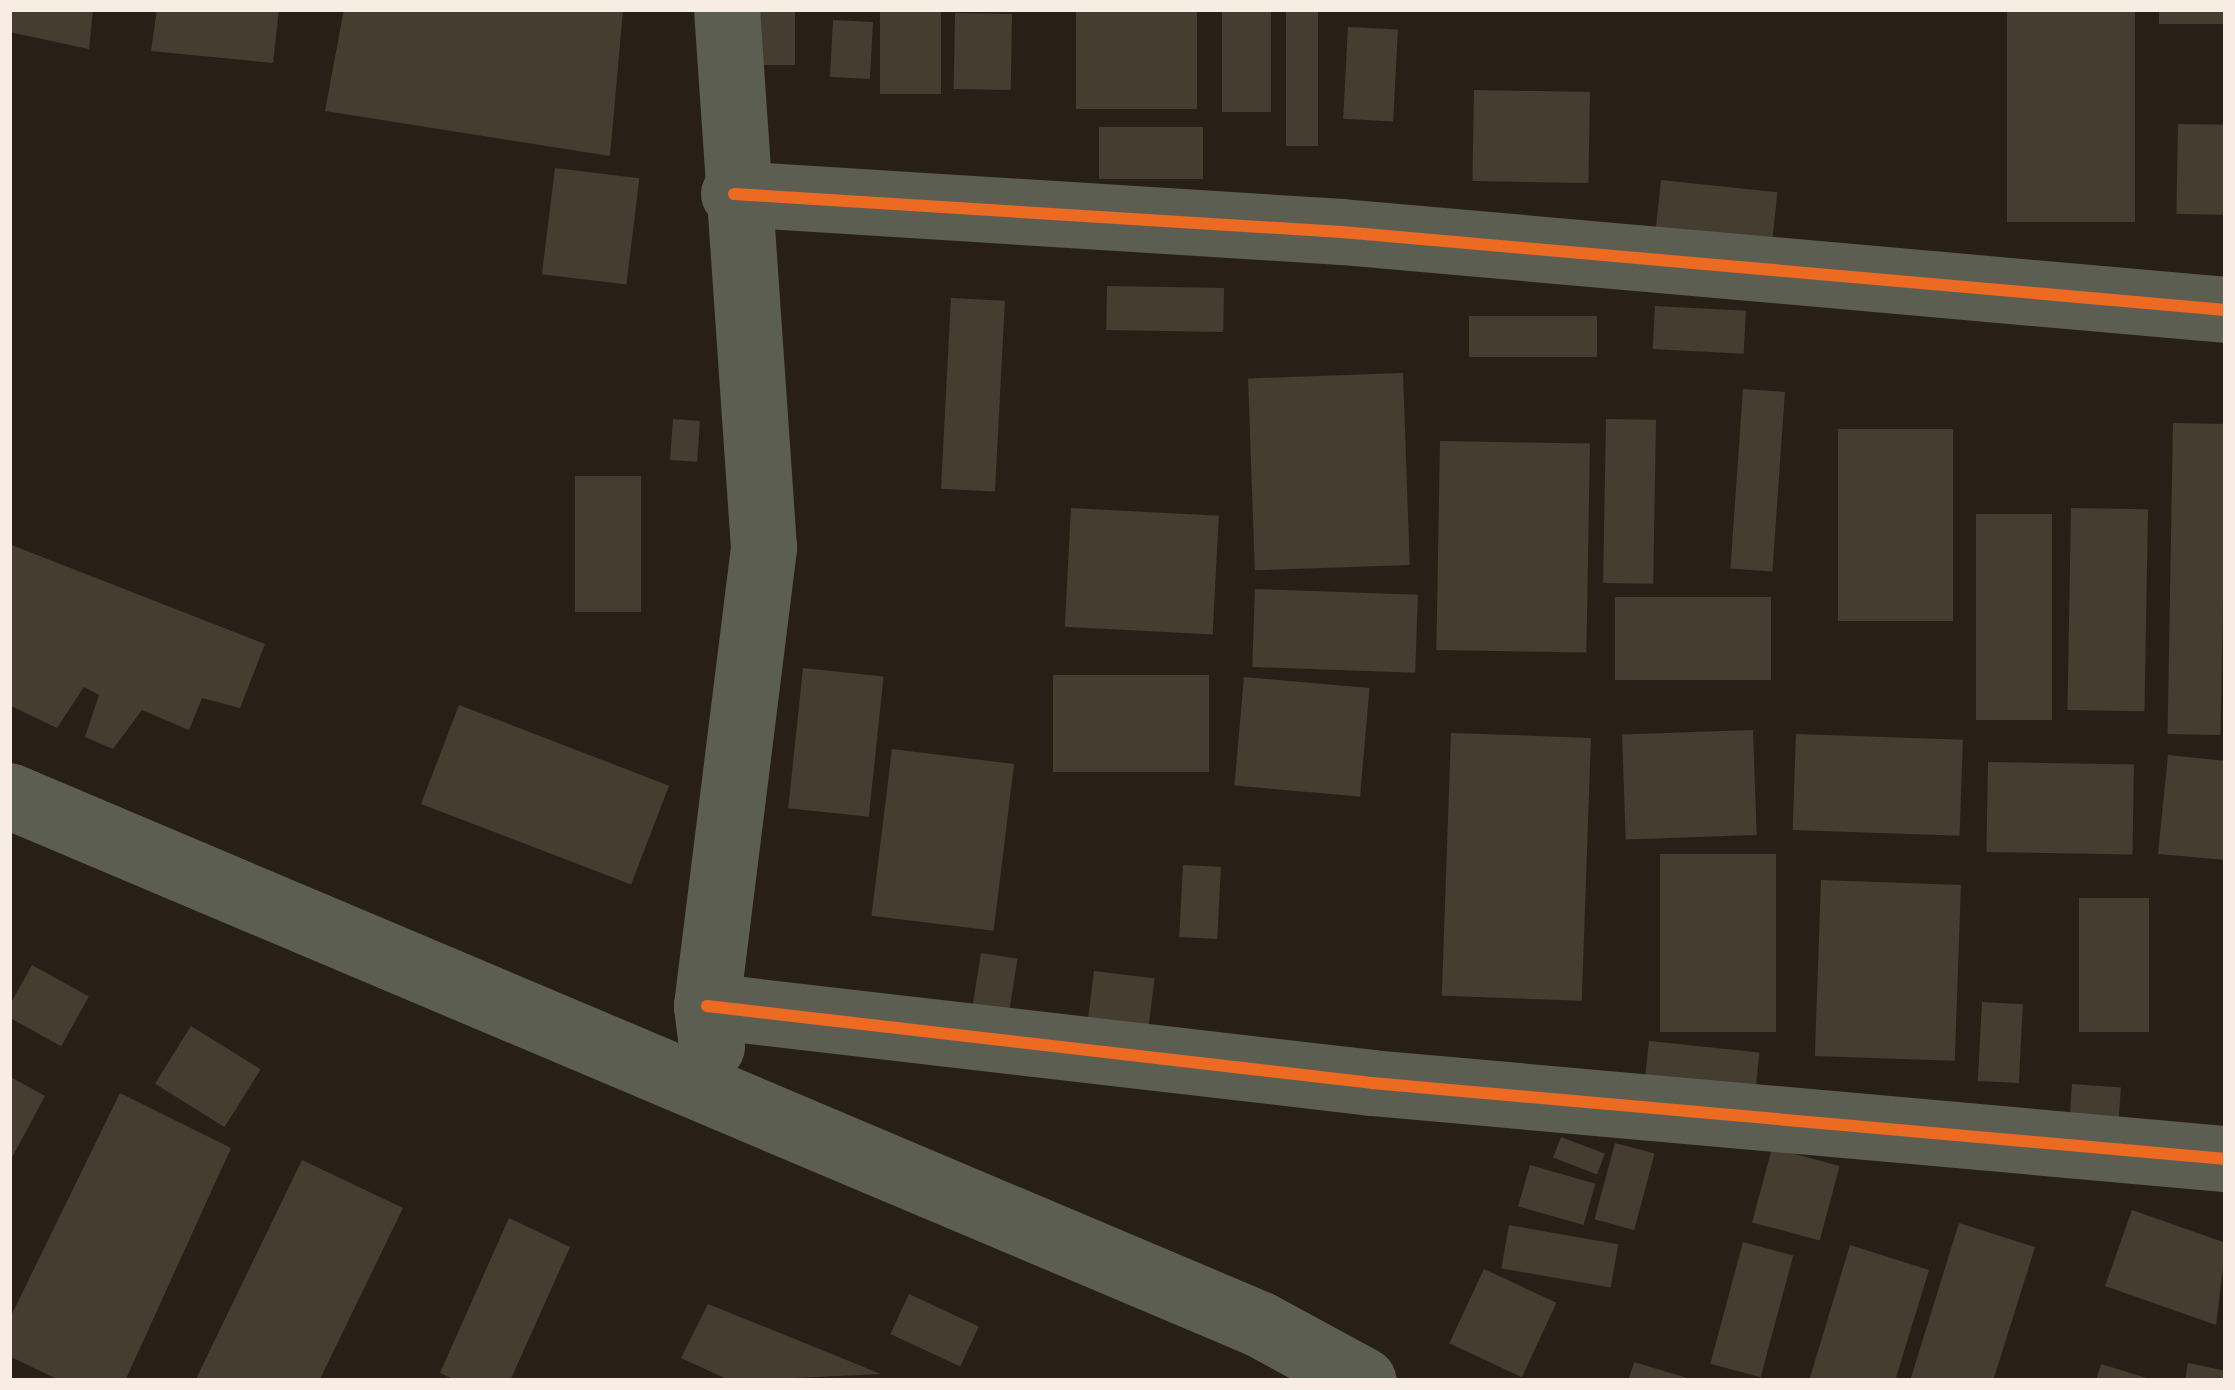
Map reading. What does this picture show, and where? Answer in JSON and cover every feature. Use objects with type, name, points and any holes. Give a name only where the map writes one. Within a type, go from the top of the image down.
[{"type":"street","points":[[717,1093],[707,1006],[764,548],[734,194],[728,9]]},
{"type":"street","points":[[734,194],[1342,232],[2226,310]]},
{"type":"street","points":[[9,796],[1259,1324],[1364,1381]]},
{"type":"street","points":[[707,1006],[1372,1083],[2226,1160]]},
{"type":"building","points":[[9,9],[93,9],[89,49],[9,32]]},
{"type":"building","points":[[157,9],[279,9],[273,63],[151,51]]},
{"type":"building","points":[[344,9],[623,10],[610,156],[325,111]]},
{"type":"building","points":[[743,9],[795,9],[795,65],[743,65]]},
{"type":"building","points":[[880,9],[941,9],[941,94],[880,94]]},
{"type":"building","points":[[1076,9],[1197,9],[1197,109],[1076,109]]},
{"type":"building","points":[[1222,9],[1271,9],[1271,112],[1222,112]]},
{"type":"building","points":[[1286,9],[1318,9],[1318,146],[1286,146]]},
{"type":"building","points":[[2007,9],[2135,9],[2135,222],[2007,222]]},
{"type":"building","points":[[2159,9],[2226,9],[2226,24],[2159,24]]},
{"type":"building","points":[[955,13],[1012,14],[1011,90],[954,89]]},
{"type":"building","points":[[833,20],[873,22],[870,79],[830,77]]},
{"type":"building","points":[[1348,27],[1398,30],[1393,121],[1343,119]]},
{"type":"building","points":[[1474,90],[1590,92],[1588,183],[1472,181]]},
{"type":"building","points":[[2178,124],[2226,125],[2224,215],[2176,214]]},
{"type":"building","points":[[1099,127],[1203,127],[1203,179],[1099,179]]},
{"type":"building","points":[[555,168],[639,178],[626,285],[542,274]]},
{"type":"building","points":[[1661,180],[1777,192],[1772,242],[1656,230]]},
{"type":"building","points":[[1107,286],[1224,288],[1223,332],[1106,330]]},
{"type":"building","points":[[951,298],[1005,301],[995,492],[941,489]]},
{"type":"building","points":[[1655,306],[1746,311],[1744,354],[1653,349]]},
{"type":"building","points":[[1469,316],[1597,316],[1597,357],[1469,357]]},
{"type":"building","points":[[1403,373],[1410,565],[1255,570],[1248,378]]},
{"type":"building","points":[[1743,389],[1785,392],[1772,571],[1730,569]]},
{"type":"building","points":[[673,419],[700,421],[697,462],[670,460]]},
{"type":"building","points":[[1606,419],[1656,420],[1653,584],[1603,583]]},
{"type":"building","points":[[2173,423],[2226,424],[2221,735],[2168,734]]},
{"type":"building","points":[[1838,429],[1953,429],[1953,621],[1838,621]]},
{"type":"building","points":[[1440,441],[1590,444],[1586,653],[1436,650]]},
{"type":"building","points":[[575,476],[641,476],[641,612],[575,612]]},
{"type":"building","points":[[1071,508],[1219,516],[1213,635],[1065,627]]},
{"type":"building","points":[[2071,508],[2148,509],[2144,711],[2067,710]]},
{"type":"building","points":[[1976,514],[2052,514],[2052,720],[1976,720]]},
{"type":"building","points":[[9,544],[265,644],[240,708],[202,698],[189,730],[142,710],[113,749],[85,737],[99,695],[84,687],[57,728],[9,705]]},
{"type":"building","points":[[1255,589],[1418,595],[1415,673],[1252,667]]},
{"type":"building","points":[[1615,597],[1771,597],[1771,680],[1615,680]]},
{"type":"building","points":[[803,668],[884,676],[869,817],[788,808]]},
{"type":"building","points":[[1053,675],[1209,675],[1209,772],[1053,772]]},
{"type":"building","points":[[1244,677],[1370,688],[1360,797],[1235,786]]},
{"type":"building","points":[[459,705],[669,786],[631,885],[421,804]]},
{"type":"building","points":[[1753,730],[1757,835],[1626,840],[1622,735]]},
{"type":"building","points":[[1451,733],[1591,738],[1582,1001],[1442,996]]},
{"type":"building","points":[[1796,734],[1963,740],[1960,836],[1793,830]]},
{"type":"building","points":[[892,749],[1014,764],[994,931],[872,916]]},
{"type":"building","points":[[2168,755],[2226,761],[2226,860],[2158,854]]},
{"type":"building","points":[[1988,762],[2134,765],[2132,855],[1986,852]]},
{"type":"building","points":[[1660,854],[1776,854],[1776,1032],[1660,1032]]},
{"type":"building","points":[[1183,865],[1221,867],[1217,939],[1179,937]]},
{"type":"building","points":[[1821,880],[1961,885],[1955,1061],[1815,1056]]},
{"type":"building","points":[[2079,898],[2149,898],[2149,1032],[2079,1032]]},
{"type":"building","points":[[981,953],[1018,959],[1009,1013],[972,1007]]},
{"type":"building","points":[[32,965],[89,997],[61,1046],[9,1017],[9,1006]]},
{"type":"building","points":[[1094,971],[1155,978],[1147,1038],[1087,1031]]},
{"type":"building","points":[[1982,1002],[2023,1004],[2019,1083],[1978,1081]]},
{"type":"building","points":[[191,1026],[261,1069],[225,1127],[155,1084]]},
{"type":"building","points":[[1649,1041],[1759,1053],[1755,1093],[1645,1082]]},
{"type":"building","points":[[9,1076],[45,1096],[9,1163]]},
{"type":"building","points":[[2072,1084],[2121,1087],[2118,1128],[2069,1125]]},
{"type":"building","points":[[120,1093],[231,1148],[125,1381],[61,1381],[9,1356],[9,1320]]},
{"type":"building","points":[[1561,1137],[1605,1154],[1597,1174],[1553,1158]]},
{"type":"building","points":[[1615,1143],[1655,1154],[1634,1230],[1595,1219]]},
{"type":"building","points":[[1772,1148],[1840,1166],[1820,1240],[1752,1222]]},
{"type":"building","points":[[302,1160],[403,1208],[319,1381],[195,1381]]},
{"type":"building","points":[[1530,1165],[1595,1184],[1584,1225],[1518,1206]]},
{"type":"building","points":[[2132,1210],[2226,1243],[2216,1325],[2105,1286]]},
{"type":"building","points":[[509,1218],[570,1247],[510,1381],[457,1381],[440,1373]]},
{"type":"building","points":[[1959,1223],[2035,1247],[1993,1381],[1910,1381]]},
{"type":"building","points":[[1509,1225],[1618,1244],[1611,1288],[1501,1268]]},
{"type":"building","points":[[1743,1242],[1793,1255],[1761,1377],[1710,1364]]},
{"type":"building","points":[[1850,1245],[1929,1270],[1895,1381],[1809,1381]]},
{"type":"building","points":[[1484,1269],[1557,1303],[1522,1377],[1449,1343]]},
{"type":"building","points":[[909,1294],[979,1327],[960,1366],[890,1334]]},
{"type":"building","points":[[708,1304],[881,1374],[731,1381],[681,1358]]},
{"type":"building","points":[[1634,1362],[1694,1380],[1694,1381],[1628,1381]]},
{"type":"building","points":[[2188,1363],[2226,1371],[2226,1381],[2185,1381]]},
{"type":"building","points":[[2101,1364],[2153,1380],[2153,1381],[2096,1381]]},
{"type":"cycle path","points":[[734,194],[1342,232],[2226,310]]},
{"type":"cycle path","points":[[707,1006],[1372,1083],[2226,1159]]}]
